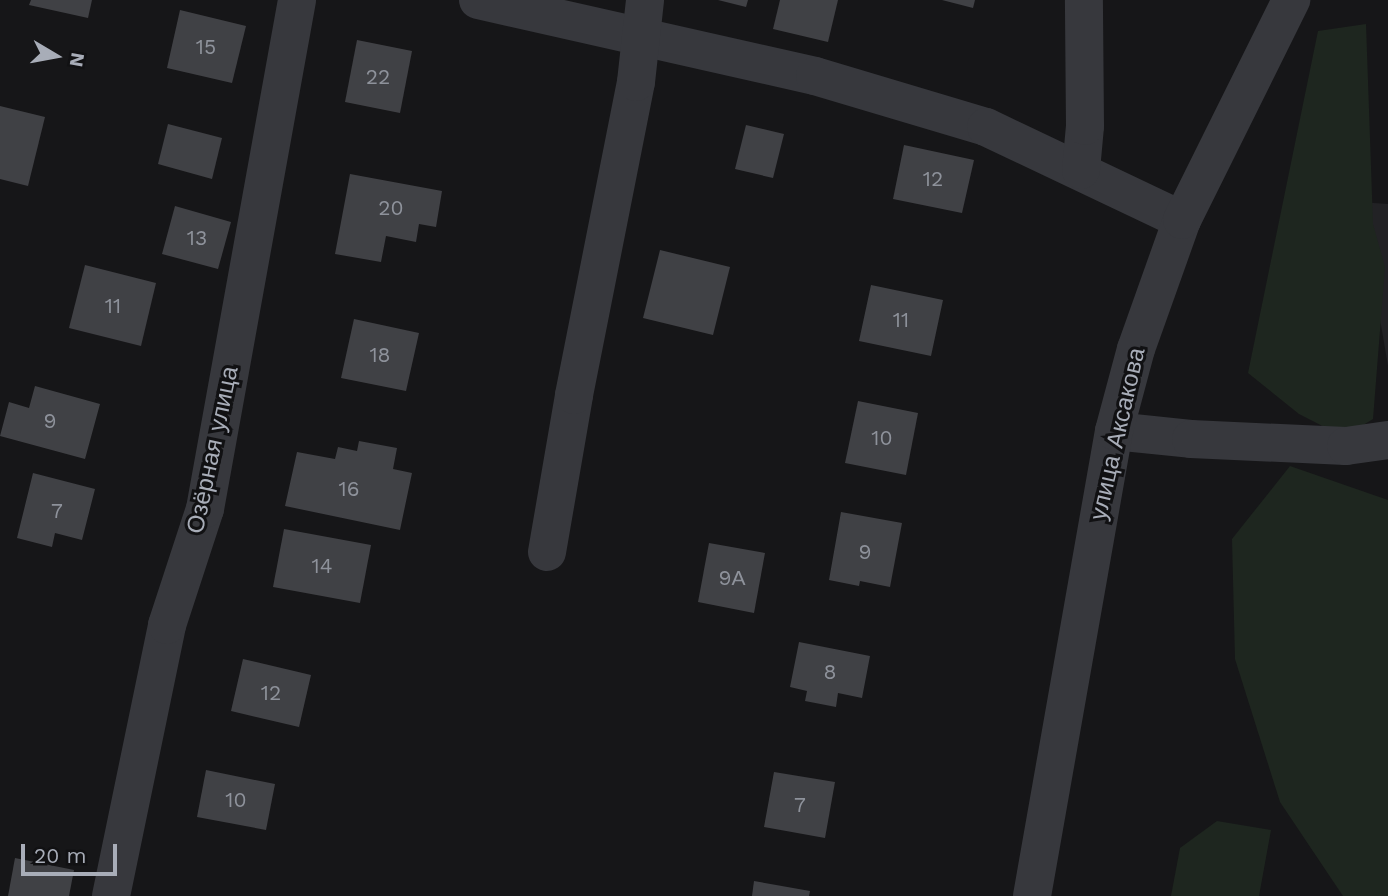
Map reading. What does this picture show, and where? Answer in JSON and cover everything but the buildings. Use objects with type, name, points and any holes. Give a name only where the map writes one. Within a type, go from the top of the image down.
[{"type":"street","name":"Озёрная улица","points":[[111,896],[167,625],[205,509],[297,0]]},
{"type":"street","points":[[478,0],[815,76],[986,127],[1182,220]]},
{"type":"street","points":[[547,552],[574,395],[636,82],[645,0]]},
{"type":"street","points":[[1081,170],[1085,127],[1084,0]]},
{"type":"street","name":"улица Аксакова","points":[[1032,896],[1114,431],[1136,349],[1182,220],[1291,0]]},
{"type":"street","points":[[1114,431],[1191,439],[1346,446],[1388,440]]},
{"type":"shaded area","points":[[1366,24],[1373,224],[1385,267],[1373,419],[1344,437],[1299,414],[1248,373],[1318,31]]},
{"type":"shaded area","points":[[1360,202],[1388,204],[1388,366]]},
{"type":"shaded area","points":[[1290,466],[1388,500],[1388,896],[1343,896],[1280,802],[1235,659],[1232,539]]},
{"type":"shaded area","points":[[1217,821],[1271,830],[1259,896],[1171,896],[1180,848]]}]
